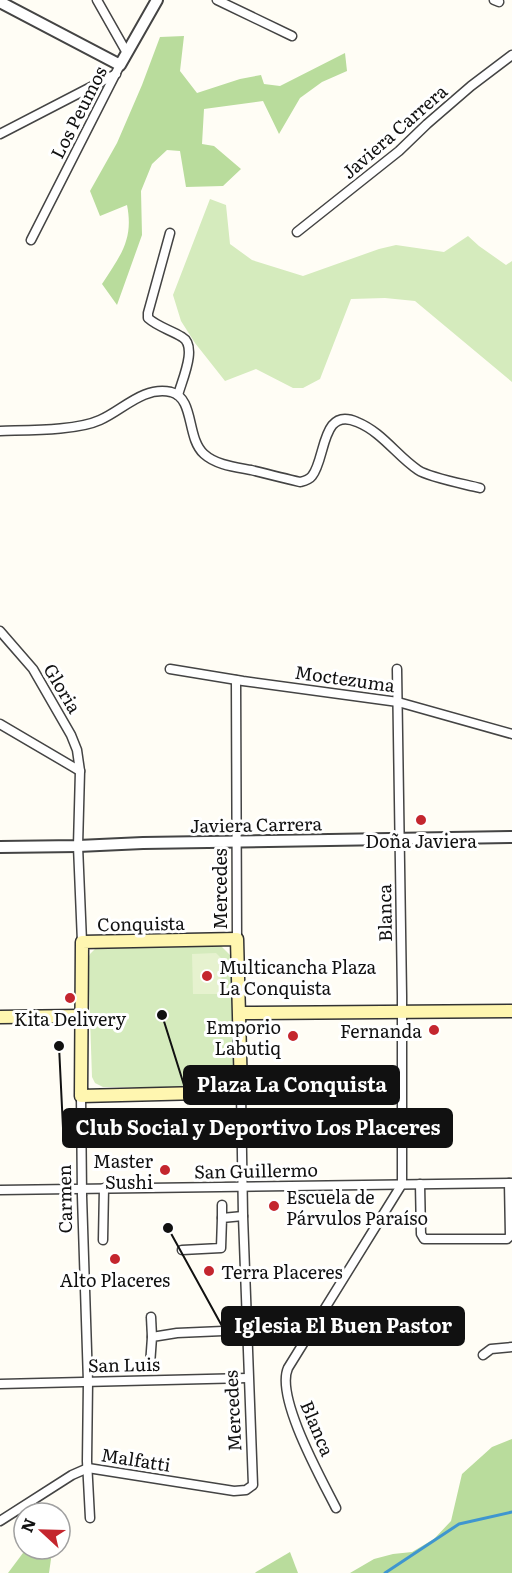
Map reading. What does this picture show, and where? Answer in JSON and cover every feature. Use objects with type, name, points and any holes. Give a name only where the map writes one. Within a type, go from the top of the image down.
[{"type":"main road","name":"Conquista","points":[[82,942],[237,939]]},
{"type":"main road","name":"Mercedes","points":[[237,939],[241,1092]]},
{"type":"main road","name":"Carmen","points":[[81,1096],[82,942]]},
{"type":"main road","points":[[240,1013],[512,1011]]},
{"type":"main road","points":[[0,1017],[82,1016]]},
{"type":"main road","points":[[81,1096],[241,1092]]},
{"type":"street","points":[[98,0],[128,52]]},
{"type":"street","name":"Los Peumos","points":[[31,240],[118,70],[157,0]]},
{"type":"street","points":[[217,0],[292,36]]},
{"type":"street","points":[[0,2],[118,70]]},
{"type":"street","name":"Javiera Carrera","points":[[297,232],[399,151],[471,86],[512,54]]},
{"type":"street","points":[[0,134],[118,70]]},
{"type":"street","points":[[170,233],[148,318],[184,338],[189,344],[190,353],[178,395]]},
{"type":"street","points":[[0,431],[57,428],[100,420],[141,395],[161,391],[178,395],[188,410],[197,446],[205,455],[225,465],[300,482],[308,480],[320,458],[327,431],[338,421],[350,419],[372,430],[420,471],[480,488]]},
{"type":"street","name":"Gloria","points":[[0,631],[33,669],[71,735],[77,750],[80,771]]},
{"type":"street","name":"Moctezuma","points":[[170,669],[398,702],[512,734]]},
{"type":"street","name":"Blanca","points":[[336,1508],[293,1417],[285,1377],[288,1368],[402,1184],[397,669]]},
{"type":"street","name":"Mercedes","points":[[236,680],[237,939]]},
{"type":"street","points":[[0,724],[80,771]]},
{"type":"street","name":"Carmen","points":[[80,771],[78,846],[82,942]]},
{"type":"street","name":"Javiera Carrera","points":[[0,848],[143,843],[512,837]]},
{"type":"street","name":"Mercedes","points":[[241,1092],[246,1330],[253,1485],[246,1490]]},
{"type":"street","name":"Carmen","points":[[81,1096],[90,1518]]},
{"type":"street","points":[[420,1184],[421,1234],[424,1239],[432,1240],[507,1239],[510,1236],[511,1183]]},
{"type":"street","name":"San Guillermo","points":[[0,1190],[511,1183]]},
{"type":"street","points":[[103,1240],[104,1188]]},
{"type":"street","points":[[182,1250],[221,1248],[222,1205]]},
{"type":"street","points":[[222,1218],[243,1216]]},
{"type":"street","points":[[150,1365],[151,1317]]},
{"type":"street","points":[[152,1337],[177,1333],[246,1330]]},
{"type":"street","points":[[483,1355],[491,1349],[512,1347]]},
{"type":"street","name":"San Luis","points":[[0,1384],[248,1378]]},
{"type":"street","name":"Malfatti","points":[[0,1521],[72,1475],[88,1468],[234,1491],[246,1490]]},
{"type":"green space","points":[[184,36],[180,71],[197,93],[240,79],[261,75],[264,84],[280,86],[345,53],[347,71],[322,82],[300,98],[279,134],[263,101],[204,109],[202,144],[214,146],[241,169],[223,186],[186,187],[180,151],[167,150],[152,164],[141,191],[142,235],[117,305],[102,284],[120,256],[127,238],[129,217],[127,205],[100,216],[90,191],[117,143],[160,37]]},
{"type":"green space","points":[[210,199],[226,205],[230,244],[252,260],[303,276],[396,245],[444,252],[468,236],[506,265],[512,261],[512,382],[415,301],[385,298],[351,299],[320,379],[303,388],[293,388],[256,369],[225,381],[181,321],[173,295]]},
{"type":"green space","points":[[219,944],[232,957],[235,1071],[231,1081],[222,1087],[103,1087],[95,1083],[92,1077],[88,959],[90,954],[98,946]]},
{"type":"green space","name":"Multicancha Plaza La Conquista","points":[[216,953],[221,958],[222,994],[193,994],[192,954]]},
{"type":"green space","points":[[512,1439],[512,1573],[350,1573],[374,1559],[412,1552],[434,1539],[451,1521],[462,1474],[492,1447]]},
{"type":"green space","points":[[290,1552],[298,1573],[255,1573],[256,1572]]},
{"type":"green space","points":[[17,1561],[51,1561],[49,1573],[8,1573]]},
{"type":"waterway","points":[[385,1573],[459,1524],[512,1512]]},
{"type":"place","name":"Doña Javiera","points":[[421,820]]},
{"type":"place","name":"Multicancha Plaza La Conquista","points":[[207,976]]},
{"type":"place","name":"Kita Delivery","points":[[70,998]]},
{"type":"place","name":"Plaza La Conquista","points":[[162,1015]]},
{"type":"place","name":"Fernanda","points":[[434,1030]]},
{"type":"place","name":"Emporio Labutiq","points":[[293,1036]]},
{"type":"place","name":"Club Social y Deportivo Los Placeres","points":[[59,1046]]},
{"type":"place","name":"Master Sushi","points":[[165,1170]]},
{"type":"place","name":"Escuela de Párvulos Paraíso","points":[[274,1206]]},
{"type":"place","name":"Iglesia El Buen Pastor","points":[[168,1228]]},
{"type":"place","name":"Alto Placeres","points":[[115,1259]]},
{"type":"place","name":"Terra Placeres","points":[[209,1271]]}]
